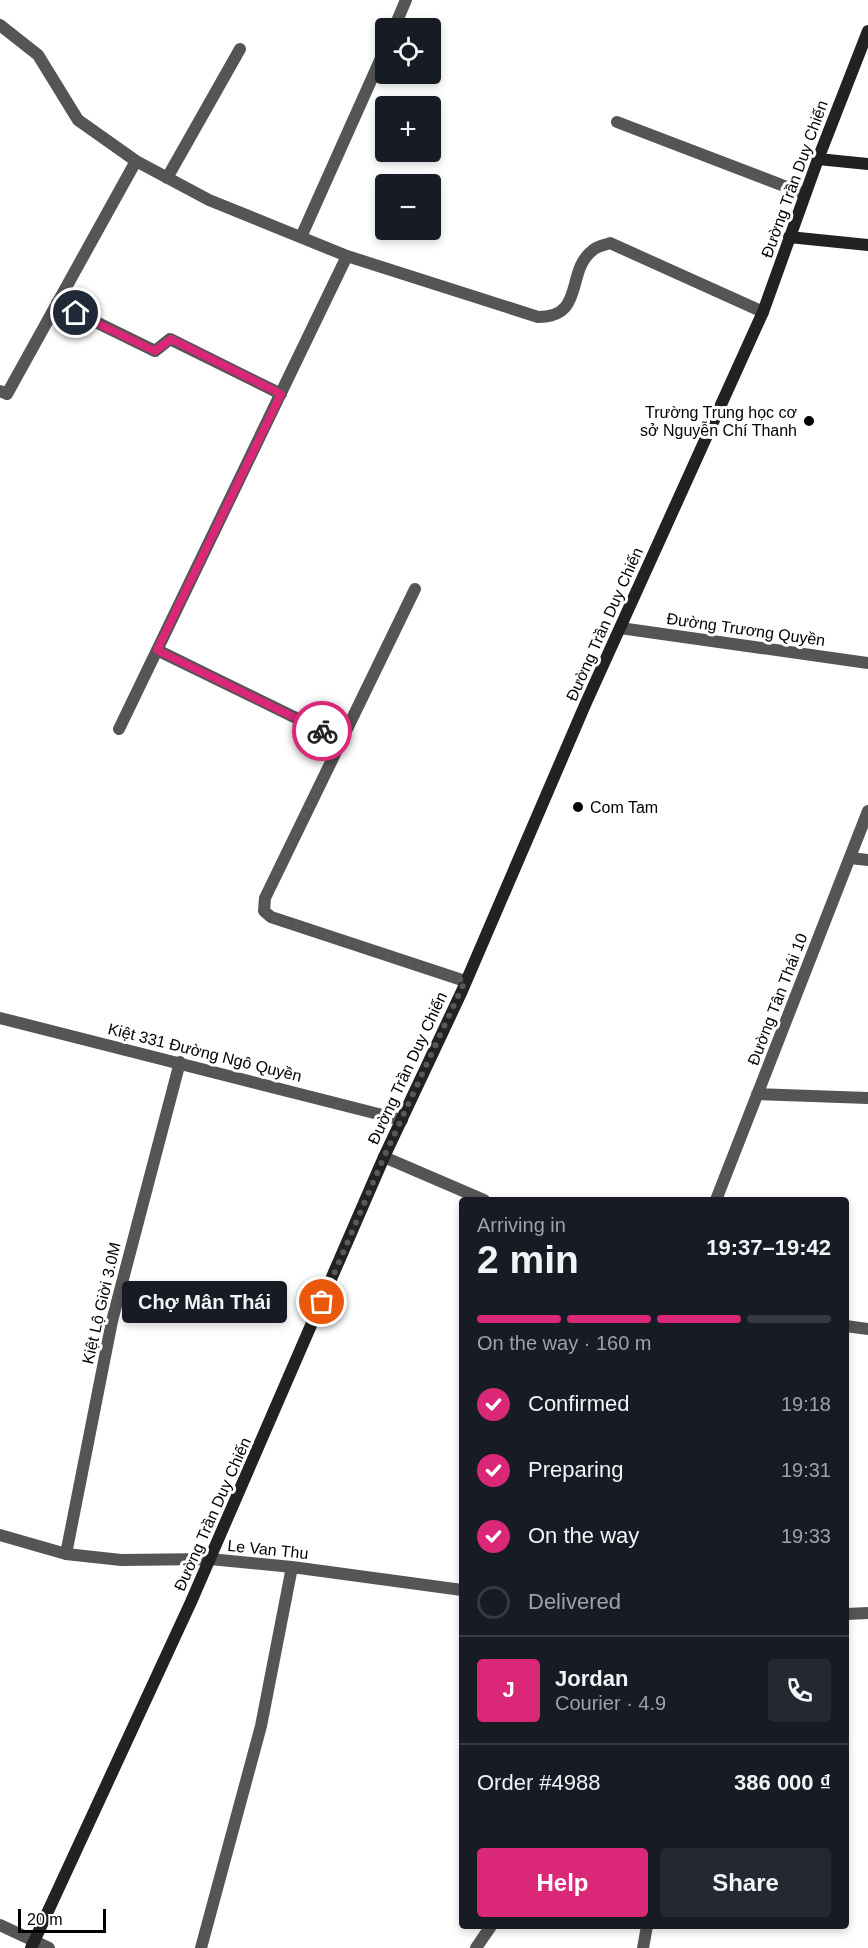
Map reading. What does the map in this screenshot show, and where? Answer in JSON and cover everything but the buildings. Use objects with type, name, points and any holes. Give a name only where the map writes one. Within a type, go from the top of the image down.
[{"type":"street","points":[[398,18],[406,0]]},
{"type":"street","points":[[0,25],[38,54],[78,120],[136,161],[209,200],[347,256],[538,317],[551,317],[560,314],[569,301],[583,262],[593,249],[610,243],[763,312]]},
{"type":"street","name":"Đường Trần Duy Chiến","points":[[33,1945],[210,1559],[384,1157],[465,981],[620,628],[763,312],[818,159],[868,31]]},
{"type":"street","points":[[167,178],[240,49]]},
{"type":"street","points":[[301,237],[375,72]]},
{"type":"street","points":[[617,122],[805,194]]},
{"type":"street","points":[[818,159],[868,164]]},
{"type":"street","points":[[0,391],[7,394],[136,161]]},
{"type":"street","points":[[789,237],[868,245]]},
{"type":"street","points":[[119,729],[347,256]]},
{"type":"street","points":[[57,303],[155,351],[171,339],[281,394]]},
{"type":"street","points":[[415,589],[264,898],[264,911],[271,917],[465,981]]},
{"type":"street","name":"Đường Trương Quyền","points":[[620,628],[868,663]]},
{"type":"street","points":[[157,650],[341,740]]},
{"type":"street","name":"Đường Tân Thái 10","points":[[717,1197],[868,811]]},
{"type":"street","points":[[850,858],[868,860]]},
{"type":"street","name":"Kiệt 331 Đường Ngô Quyền","points":[[0,1018],[402,1120]]},
{"type":"street","name":"Kiệt Lộ Giời 3.0M","points":[[66,1554],[112,1321],[180,1062]]},
{"type":"street","points":[[758,1094],[868,1098]]},
{"type":"street","points":[[384,1157],[477,1197]]},
{"type":"street","points":[[849,1326],[868,1329]]},
{"type":"street","name":"Le Van Thu","points":[[0,1535],[66,1554],[121,1560],[210,1559],[292,1567],[459,1590]]},
{"type":"street","points":[[201,1948],[261,1726],[292,1567]]},
{"type":"street","points":[[849,1614],[868,1613]]},
{"type":"street","points":[[0,1925],[33,1945],[49,1948]]},
{"type":"street","points":[[476,1948],[489,1929]]},
{"type":"street","points":[[643,1948],[646,1929]]},
{"type":"way so far","points":[[322,731],[341,740],[264,898],[264,911],[271,917],[465,981],[384,1157],[322,1302]]},
{"type":"place","name":"Trường Trung học cơ sở Nguyễn Chí Thanh","points":[[809,421]]},
{"type":"place","name":"Com Tam","points":[[578,807]]},
{"type":"place","name":"Chợ Mân Thái","points":[[322,1302]]},
{"type":"route","points":[[76,313],[155,351],[171,339],[281,394],[157,650],[322,731]]}]
